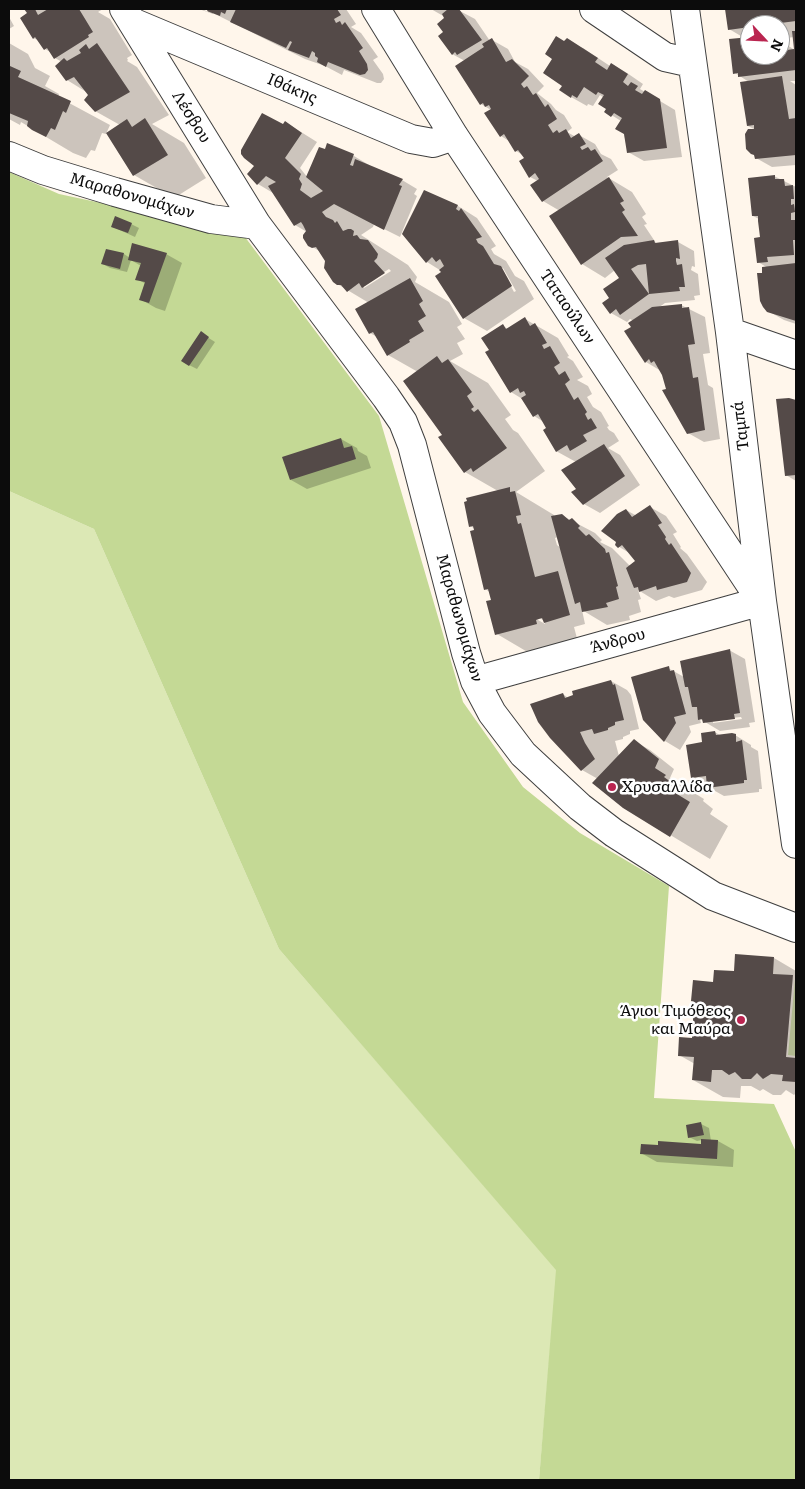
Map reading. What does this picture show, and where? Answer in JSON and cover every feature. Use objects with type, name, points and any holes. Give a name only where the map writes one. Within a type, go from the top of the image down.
[{"type":"street","name":"Ταταούλων","points":[[376,9],[454,136],[762,601]]},
{"type":"street","points":[[594,9],[665,57],[692,63]]},
{"type":"street","name":"Ταμπά","points":[[685,9],[730,332],[762,601],[796,844]]},
{"type":"street","name":"Ιθάκης","points":[[128,15],[411,139],[433,143],[454,136]]},
{"type":"street","name":"Λέσβου","points":[[128,15],[257,225]]},
{"type":"street","name":"Μαραθονομάχων","points":[[9,156],[43,170],[210,219],[257,225]]},
{"type":"street","name":"Μαραθωνομάχων","points":[[257,225],[380,389],[402,422],[412,445],[475,681],[492,713],[523,754],[580,807],[614,832],[713,896],[796,928]]},
{"type":"street","points":[[730,332],[796,355]]},
{"type":"street","name":"Άνδρου","points":[[475,681],[762,601]]},
{"type":"green space","points":[[9,172],[59,194],[242,233],[379,416],[463,702],[523,787],[580,833],[669,886],[654,1098],[774,1104],[796,1152],[796,1480],[539,1480],[556,1270],[279,949],[94,529],[9,491]]},
{"type":"green space","points":[[9,491],[94,529],[279,949],[557,1270],[539,1480],[9,1480]]},
{"type":"green space","points":[[796,979],[796,1056],[788,1055]]},
{"type":"building","points":[[24,9],[35,9],[38,15],[48,9],[79,9],[93,32],[88,35],[89,37],[54,59],[47,48],[44,50],[35,37],[33,39],[20,18],[27,13]]},
{"type":"building","points":[[208,9],[227,9],[225,14],[221,12],[220,16],[207,11]]},
{"type":"building","points":[[236,9],[337,9],[341,15],[334,19],[336,23],[340,21],[342,25],[345,22],[363,48],[359,51],[367,64],[368,70],[365,74],[360,75],[328,62],[326,67],[317,62],[318,58],[312,51],[309,58],[288,50],[292,42],[290,41],[286,48],[230,22]]},
{"type":"building","points":[[448,9],[459,9],[482,40],[457,55],[455,52],[452,55],[438,36],[443,32],[437,24],[444,18],[442,14]]},
{"type":"building","points":[[725,9],[796,9],[796,21],[790,22],[790,15],[740,15],[740,28],[728,30]]},
{"type":"building","points":[[792,31],[796,31],[796,70],[738,77],[738,73],[733,74],[729,39],[740,38],[740,65],[790,65],[790,50],[794,49]]},
{"type":"building","points":[[556,36],[564,41],[567,38],[598,58],[595,62],[607,70],[611,63],[628,74],[623,82],[628,86],[631,82],[638,86],[635,90],[642,94],[645,90],[660,99],[667,148],[627,153],[624,134],[615,129],[622,118],[614,113],[611,117],[604,112],[606,109],[598,104],[604,95],[598,92],[596,95],[584,87],[577,98],[572,95],[571,98],[559,90],[562,86],[543,73],[552,59],[545,54]]},
{"type":"building","points":[[492,38],[506,62],[512,59],[529,76],[521,84],[524,88],[527,86],[533,95],[536,93],[545,107],[548,104],[557,119],[548,125],[553,133],[557,130],[559,133],[566,129],[571,138],[579,133],[586,144],[580,147],[582,150],[588,147],[591,151],[595,149],[603,161],[542,202],[530,185],[539,179],[535,173],[529,178],[519,161],[524,158],[518,150],[515,152],[504,134],[500,137],[484,113],[491,109],[489,105],[485,107],[483,103],[480,105],[455,66],[484,47],[482,44]]},
{"type":"building","points":[[97,43],[130,92],[95,112],[84,100],[88,95],[74,77],[66,81],[55,66],[64,58],[67,61],[81,53],[79,50],[86,44],[89,49]]},
{"type":"building","points":[[10,66],[21,71],[18,77],[71,101],[66,113],[63,111],[55,130],[51,128],[46,137],[27,126],[28,121],[9,113]]},
{"type":"building","points":[[782,76],[789,119],[796,118],[796,155],[755,159],[754,155],[746,149],[745,134],[748,129],[754,129],[754,125],[747,126],[740,82]]},
{"type":"building","points":[[262,113],[283,124],[285,121],[302,133],[285,158],[301,174],[299,179],[302,184],[300,190],[311,198],[323,191],[306,177],[319,147],[325,149],[327,143],[354,154],[350,165],[353,166],[355,159],[403,179],[399,185],[402,186],[384,230],[334,204],[322,212],[335,223],[337,221],[343,231],[351,229],[354,231],[353,236],[357,235],[360,239],[368,240],[378,254],[374,261],[385,273],[362,288],[359,283],[347,292],[341,285],[337,285],[324,268],[325,261],[316,247],[308,246],[303,238],[306,231],[301,222],[294,226],[268,186],[276,182],[266,176],[257,185],[247,174],[254,166],[244,158],[241,150]]},
{"type":"building","points":[[145,118],[168,155],[133,176],[106,133],[127,119],[132,127]]},
{"type":"building","points":[[775,175],[775,179],[784,179],[785,186],[793,185],[794,199],[791,199],[791,205],[794,204],[795,212],[791,213],[791,220],[795,220],[796,225],[796,240],[793,240],[794,255],[767,257],[768,262],[757,263],[754,238],[760,237],[758,216],[752,216],[748,178]]},
{"type":"building","points":[[609,177],[624,201],[620,203],[625,210],[622,212],[638,236],[621,237],[581,265],[549,216]]},
{"type":"building","points":[[424,190],[458,205],[456,209],[459,211],[461,208],[482,237],[476,239],[478,243],[483,246],[494,264],[501,266],[512,286],[463,319],[435,276],[441,272],[439,270],[444,266],[440,259],[436,262],[432,257],[426,263],[402,234]]},
{"type":"building","points":[[115,216],[132,223],[128,233],[111,227]]},
{"type":"building","points":[[654,240],[655,243],[678,240],[680,259],[676,258],[676,261],[677,265],[682,264],[685,287],[679,287],[680,291],[649,294],[620,315],[616,309],[610,314],[602,303],[609,298],[603,289],[619,278],[605,258],[624,245]],"holes":[[[646,264],[649,294],[631,269],[638,265]]]},
{"type":"building","points":[[132,243],[167,253],[149,303],[139,300],[145,282],[135,280],[141,263],[128,260]]},
{"type":"building","points":[[106,249],[124,253],[120,269],[101,264]]},
{"type":"building","points":[[796,263],[796,321],[767,312],[760,301],[757,273],[762,273],[762,267]]},
{"type":"building","points":[[410,278],[423,301],[419,304],[426,316],[418,321],[424,331],[387,356],[373,332],[369,334],[355,309]]},
{"type":"building","points":[[682,304],[682,308],[689,307],[695,344],[688,345],[693,378],[698,377],[705,430],[687,434],[662,390],[666,389],[662,375],[654,361],[651,363],[649,359],[645,363],[624,331],[631,327],[628,323],[652,307]]},
{"type":"building","points":[[525,317],[530,326],[535,323],[547,343],[542,345],[544,349],[550,346],[560,363],[554,367],[559,375],[565,371],[570,380],[565,384],[574,400],[578,397],[587,412],[585,414],[588,420],[591,418],[597,428],[583,435],[587,441],[570,451],[567,445],[556,452],[543,430],[546,428],[538,414],[533,417],[521,398],[526,395],[524,391],[520,393],[518,388],[510,393],[485,352],[489,350],[481,338],[503,324],[506,329]]},
{"type":"building","points":[[201,331],[209,337],[189,366],[181,361]]},
{"type":"building","points":[[437,356],[442,363],[448,359],[472,392],[467,396],[474,407],[471,409],[474,412],[478,409],[507,448],[473,472],[471,468],[464,473],[438,437],[442,435],[403,381]]},
{"type":"building","points":[[789,398],[796,400],[796,475],[785,476],[776,399]]},
{"type":"building","points":[[341,438],[344,448],[352,446],[356,459],[290,480],[282,457]]},
{"type":"building","points":[[604,444],[625,476],[583,505],[571,492],[576,489],[561,470]]},
{"type":"building","points":[[510,487],[510,492],[515,491],[521,515],[516,516],[518,524],[521,523],[535,577],[558,571],[570,615],[544,623],[542,618],[536,620],[537,624],[495,635],[486,601],[491,600],[488,589],[484,590],[470,531],[474,530],[473,526],[469,527],[464,502],[467,501],[466,498]]},
{"type":"building","points":[[650,505],[662,523],[658,525],[666,537],[665,539],[669,545],[671,543],[691,573],[687,582],[657,590],[656,586],[639,592],[638,587],[634,588],[626,568],[635,561],[622,545],[618,548],[615,545],[616,542],[601,531],[617,514],[626,509],[632,517]]},
{"type":"building","points":[[562,514],[569,520],[572,518],[586,536],[589,534],[605,549],[606,553],[609,552],[618,586],[616,587],[619,599],[606,603],[608,607],[582,612],[580,602],[575,604],[551,516]]},
{"type":"building","points":[[730,649],[740,713],[734,714],[735,719],[703,723],[702,719],[698,720],[697,707],[692,707],[688,687],[685,687],[680,661]]},
{"type":"building","points":[[669,666],[670,671],[674,670],[686,714],[674,717],[676,723],[664,742],[643,720],[631,677]]},
{"type":"building","points":[[611,680],[613,685],[615,684],[624,720],[615,722],[615,725],[608,728],[608,730],[594,734],[592,729],[580,732],[595,759],[581,771],[550,738],[538,722],[530,704],[563,693],[565,698],[573,695],[572,691]]},
{"type":"building","points":[[715,731],[716,735],[736,734],[736,742],[742,740],[747,780],[744,780],[744,783],[707,788],[706,776],[691,778],[686,745],[702,742],[701,733]]},
{"type":"building","points":[[634,739],[659,759],[655,768],[666,775],[664,777],[675,785],[672,791],[690,802],[670,837],[623,808],[592,783]]},
{"type":"building","name":"Άγιοι Τιμόθεος και Μαύρα","points":[[735,954],[774,957],[773,974],[793,975],[786,1057],[796,1058],[796,1082],[782,1081],[783,1075],[771,1074],[763,1079],[757,1073],[751,1079],[742,1079],[735,1072],[729,1075],[722,1070],[712,1070],[711,1082],[692,1080],[694,1057],[678,1056],[679,1037],[692,1038],[694,1002],[691,1001],[693,980],[713,982],[714,970],[734,971]]},
{"type":"building","points":[[701,1122],[704,1135],[688,1138],[686,1125]]},
{"type":"building","points":[[701,1139],[718,1140],[717,1159],[640,1154],[641,1144],[658,1145],[658,1141],[701,1144]]},
{"type":"place","name":"Χρυσαλλίδα","points":[[612,787]]},
{"type":"place","name":"Άγιοι Τιμόθεος και Μαύρα","points":[[741,1020]]}]
